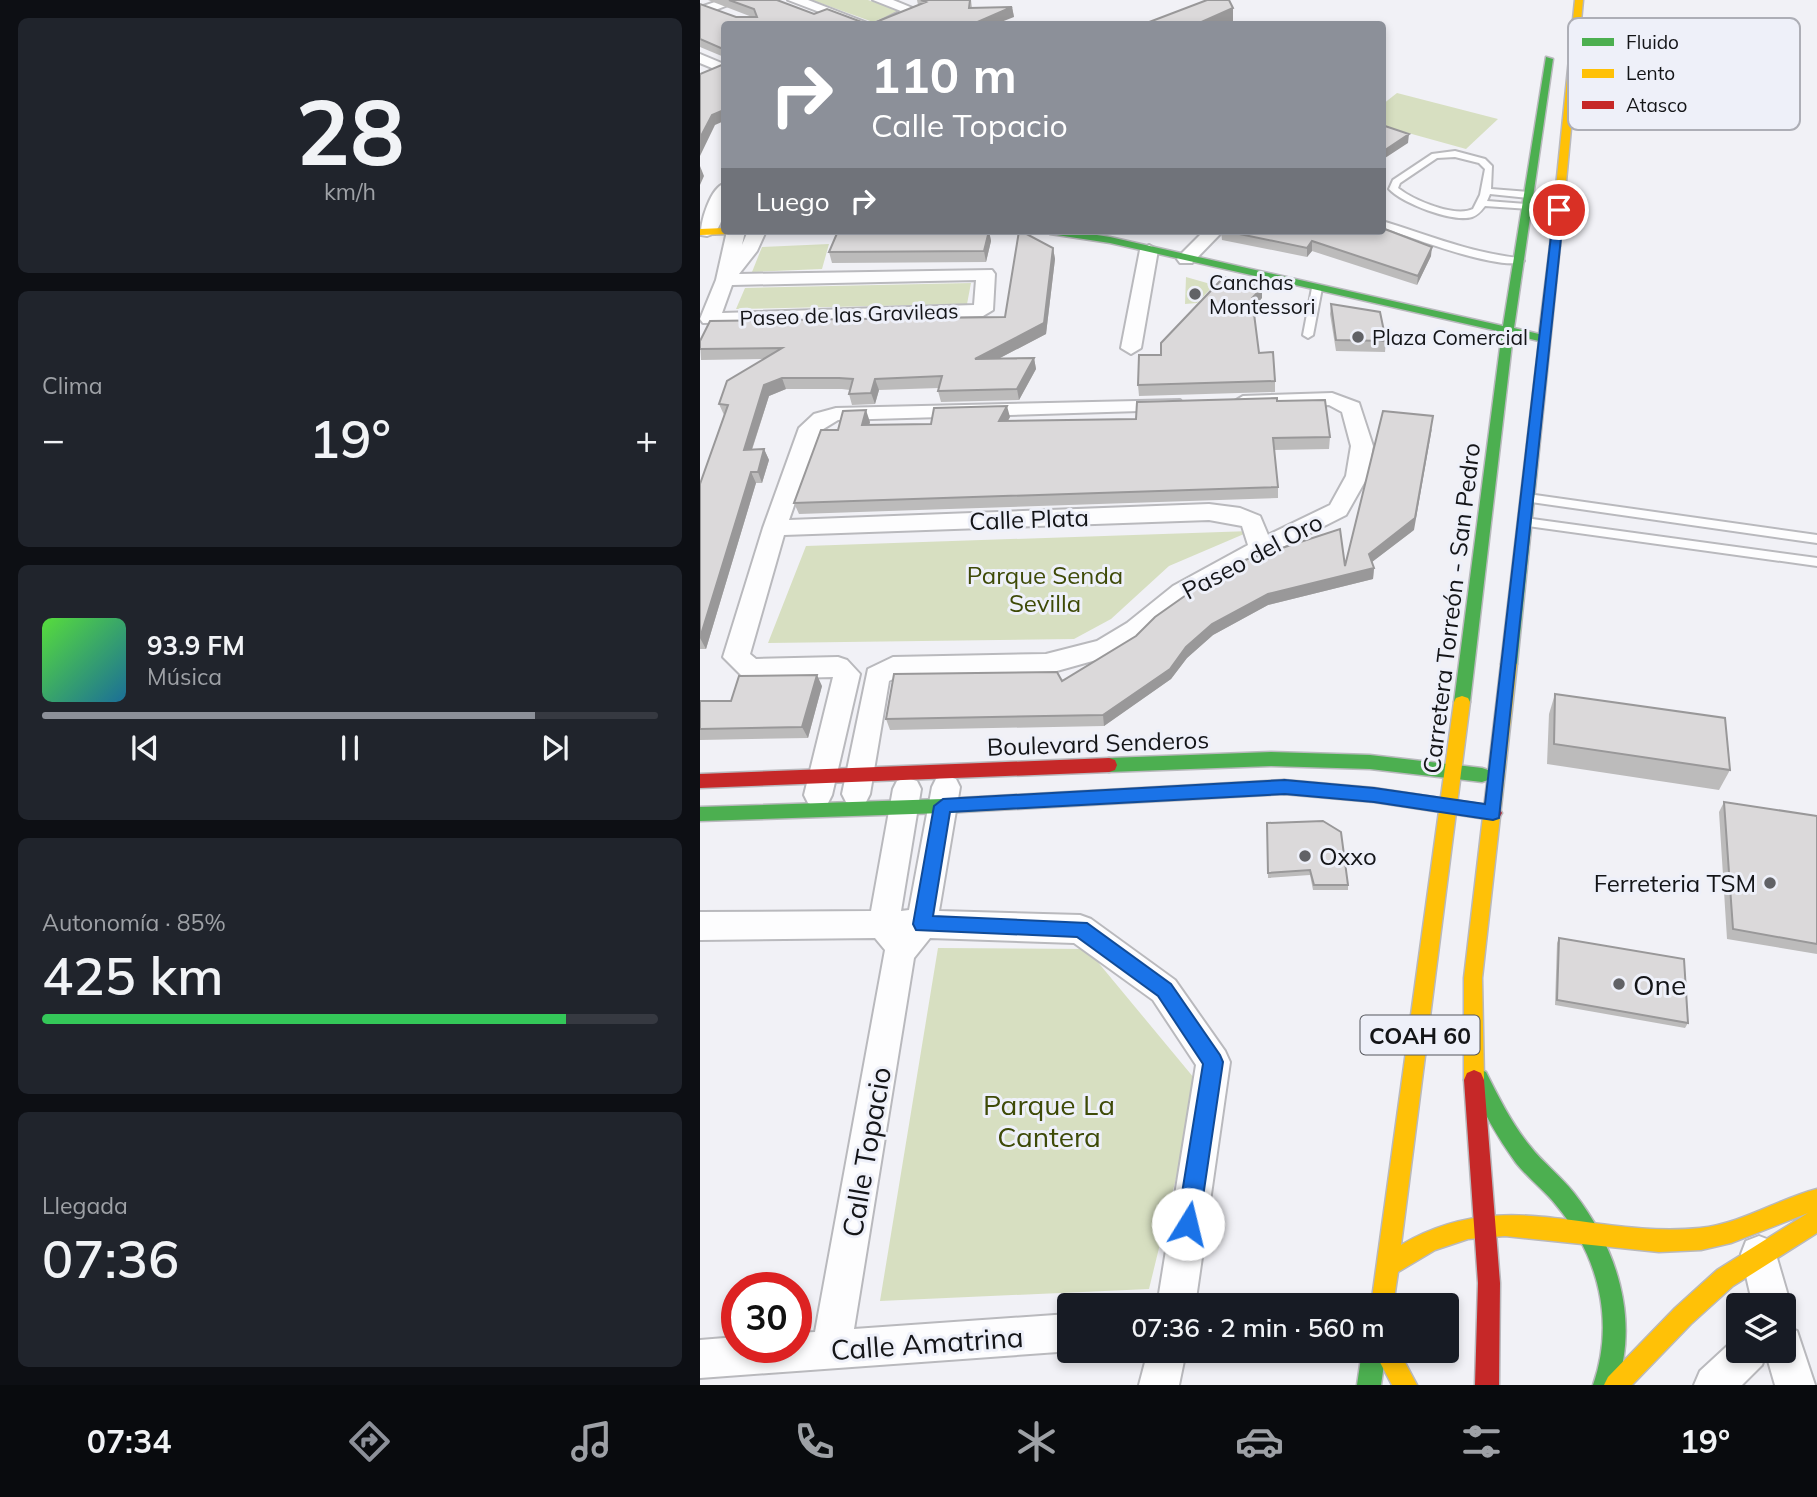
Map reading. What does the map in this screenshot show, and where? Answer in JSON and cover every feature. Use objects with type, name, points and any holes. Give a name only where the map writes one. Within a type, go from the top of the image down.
[{"type":"main road","name":"COAH 60","points":[[1576,18],[1579,0]]},
{"type":"main road","name":"COAH 60","points":[[1487,1385],[1491,1312],[1471,1060],[1473,978],[1546,339],[1524,314],[1519,261],[1552,39]]},
{"type":"main road","name":"COAH 60","points":[[1508,331],[1524,314],[1568,63]]},
{"type":"main road","points":[[1071,235],[1186,258],[1546,339]]},
{"type":"main road","points":[[1157,235],[1437,297]]},
{"type":"main road","name":"Carretera Torreón - San Pedro","points":[[1384,1293],[1454,770],[1508,331]]},
{"type":"main road","name":"Boulevard Senderos","points":[[700,782],[1271,759],[1370,762],[1497,777]]},
{"type":"main road","name":"Boulevard Senderos","points":[[700,814],[943,806],[1285,787],[1493,813]]},
{"type":"main road","points":[[1471,1060],[1488,1100],[1510,1138],[1566,1200],[1589,1235],[1610,1291],[1615,1321],[1614,1351],[1605,1385]]},
{"type":"main road","points":[[1390,1264],[1415,1245],[1441,1234],[1484,1227],[1521,1225],[1589,1235],[1670,1242],[1704,1239],[1817,1200]]},
{"type":"main road","points":[[1616,1385],[1678,1321],[1759,1254],[1817,1220]]},
{"type":"main road","points":[[1368,1385],[1372,1363]]},
{"type":"main road","points":[[1393,1363],[1405,1385]]},
{"type":"street","points":[[705,13],[734,0]]},
{"type":"street","points":[[795,0],[854,21]]},
{"type":"street","points":[[880,0],[913,11],[888,21]]},
{"type":"street","points":[[705,13],[731,16]]},
{"type":"street","points":[[700,58],[721,49]]},
{"type":"street","points":[[700,58],[721,68]]},
{"type":"street","points":[[700,80],[721,71]]},
{"type":"street","points":[[708,222],[721,188]]},
{"type":"street","points":[[708,222],[721,196]]},
{"type":"street","name":"Paseo de las Gravileas","points":[[725,280],[986,274],[983,310],[710,319],[725,280],[735,235]]},
{"type":"street","name":"Paseo de las Gravileas","points":[[725,280],[748,251],[755,235]]},
{"type":"street","points":[[1186,258],[1209,235]]},
{"type":"street","points":[[1131,348],[1149,250]]},
{"type":"street","name":"Paseo del Oro","points":[[853,808],[877,676],[884,670],[893,667],[1046,664],[1105,648],[1136,629],[1182,592],[1261,548],[1339,510],[1357,476],[1362,446],[1358,420],[1352,408],[1332,399],[1222,402]]},
{"type":"street","points":[[814,810],[847,674],[838,667],[751,669],[736,657],[775,528],[810,428],[821,419],[836,414],[1194,403]]},
{"type":"street","name":"Calle Plata","points":[[775,528],[1209,512],[1240,516],[1252,521],[1261,548]]},
{"type":"street","points":[[922,924],[948,772]]},
{"type":"street","name":"Calle Topacio","points":[[831,1350],[891,939],[904,807],[910,774]]},
{"type":"street","points":[[700,926],[891,939],[922,924],[1080,929],[1164,990],[1213,1062],[1178,1293]]},
{"type":"street","points":[[1759,1254],[1769,1293]]},
{"type":"street","name":"Calle Amatrina","points":[[700,1359],[1057,1334]]},
{"type":"street","points":[[1160,1385],[1165,1363]]},
{"type":"street","points":[[1714,1385],[1736,1363]]},
{"type":"street","points":[[1788,1363],[1795,1385]]},
{"type":"lane","points":[[1455,153],[1488,165],[1487,191],[1481,203],[1474,215],[1457,216],[1402,196],[1393,187],[1435,156],[1455,153]]},
{"type":"lane","points":[[1487,191],[1528,201]]},
{"type":"lane","points":[[1481,203],[1528,201]]},
{"type":"lane","points":[[1386,225],[1483,258],[1519,261]]},
{"type":"lane","points":[[1308,335],[1317,288]]},
{"type":"lane","points":[[1528,498],[1817,539]]},
{"type":"lane","points":[[1525,522],[1817,562]]},
{"type":"green space","points":[[812,0],[868,0],[900,11],[870,21]]},
{"type":"green space","points":[[1397,93],[1498,119],[1466,149],[1386,127],[1386,102]]},
{"type":"green space","points":[[829,244],[822,269],[752,272],[762,247]]},
{"type":"green space","name":"Canchas Montessori","points":[[1186,277],[1214,285],[1197,303],[1185,304]]},
{"type":"green space","points":[[971,283],[967,304],[736,309],[745,288]]},
{"type":"green space","name":"Parque Senda Sevilla","points":[[1251,531],[1169,566],[1111,619],[1074,639],[768,643],[806,546]]},
{"type":"green space","name":"Parque La Cantera","points":[[938,948],[1087,949],[1199,1084],[1149,1289],[880,1301]]},
{"type":"building","points":[[729,0],[777,0],[814,14],[827,9],[859,21],[721,21],[721,48],[700,39],[700,4],[736,17],[757,17],[754,9]]},
{"type":"building","points":[[921,0],[970,0],[969,8],[1012,7],[980,21],[878,21],[926,2]]},
{"type":"building","points":[[1207,0],[1229,0],[1233,8],[1204,21],[1152,21]]},
{"type":"building","points":[[721,65],[721,111],[712,115],[700,138],[700,74]]},
{"type":"building","points":[[1386,126],[1409,134],[1386,149]]},
{"type":"building","points":[[1386,230],[1432,247],[1418,276],[1312,241],[1307,248],[1244,235],[1386,235]]},
{"type":"building","points":[[836,235],[988,235],[984,251],[829,252]]},
{"type":"building","points":[[1018,235],[1029,235],[1053,248],[1044,323],[975,359],[1034,358],[1017,389],[938,391],[942,376],[875,379],[871,393],[849,394],[853,379],[782,378],[764,385],[744,450],[764,449],[758,472],[751,472],[700,638],[700,484],[728,405],[719,404],[727,381],[782,348],[700,349],[700,341],[710,321],[1005,317]]},
{"type":"building","points":[[1224,277],[1262,288],[1252,298],[1259,353],[1273,352],[1275,381],[1138,385],[1139,355],[1161,355],[1161,343]]},
{"type":"building","name":"Plaza Comercial","points":[[1331,304],[1380,312],[1386,341],[1336,340]]},
{"type":"building","points":[[1277,398],[1277,401],[1325,400],[1330,437],[1273,438],[1278,487],[794,503],[821,430],[838,430],[843,411],[866,410],[862,425],[931,424],[934,408],[1007,406],[999,421],[1136,419],[1137,402]]},
{"type":"building","points":[[1383,411],[1433,416],[1415,518],[1369,554],[1374,568],[1268,594],[1212,624],[1186,647],[1170,669],[1103,715],[886,719],[894,674],[1057,672],[1062,681],[1136,636],[1155,617],[1213,576],[1245,560],[1340,529],[1345,566]]},
{"type":"building","points":[[817,675],[802,727],[700,729],[700,701],[731,701],[739,676]]},
{"type":"building","points":[[1555,694],[1725,718],[1730,770],[1554,744]]},
{"type":"building","name":"Ferreteria TSM","points":[[1724,802],[1817,816],[1817,944],[1733,929]]},
{"type":"building","name":"Oxxo","points":[[1323,821],[1341,832],[1348,885],[1314,885],[1310,870],[1268,873],[1267,823]]},
{"type":"building","name":"One","points":[[1559,938],[1684,959],[1688,1023],[1557,1000]]},
{"type":"traffic: fast","points":[[1462,702],[1508,331],[1549,59]]},
{"type":"traffic: fast","points":[[1077,235],[1110,240],[1546,339]]},
{"type":"traffic: fast","points":[[1509,664],[1555,246]]},
{"type":"traffic: fast","points":[[1109,765],[1271,759],[1370,762],[1482,775]]},
{"type":"traffic: fast","points":[[700,814],[943,806],[1284,787]]},
{"type":"traffic: fast","points":[[1479,1079],[1522,1153],[1561,1194],[1580,1219],[1602,1263],[1615,1313],[1616,1338],[1613,1362],[1605,1385]]},
{"type":"traffic: fast","points":[[1369,1385],[1372,1363]]},
{"type":"traffic: slow","points":[[1577,18],[1579,0]]},
{"type":"traffic: slow","points":[[1555,246],[1568,113]]},
{"type":"traffic: slow","points":[[700,232],[721,231]]},
{"type":"traffic: slow","points":[[1474,1080],[1473,978],[1509,664]]},
{"type":"traffic: slow","points":[[1384,1293],[1462,702]]},
{"type":"traffic: slow","points":[[1390,1264],[1429,1241],[1468,1228],[1505,1225],[1659,1241],[1701,1239],[1731,1232],[1817,1200]]},
{"type":"traffic: slow","points":[[1616,1385],[1683,1316],[1725,1278],[1817,1220]]},
{"type":"traffic: slow","points":[[1393,1363],[1405,1385]]},
{"type":"traffic: jam","points":[[700,781],[1109,765]]},
{"type":"traffic: jam","points":[[1284,787],[1374,795],[1493,813]]},
{"type":"traffic: jam","points":[[1474,1080],[1489,1283],[1487,1385]]},
{"type":"place","name":"Canchas Montessori","points":[[1195,294]]},
{"type":"place","name":"Plaza Comercial","points":[[1358,337]]},
{"type":"place","name":"Oxxo","points":[[1305,856]]},
{"type":"place","name":"Ferreteria TSM","points":[[1770,883]]},
{"type":"place","name":"One","points":[[1619,984]]},
{"type":"route","points":[[1188,1224],[1213,1062],[1164,990],[1080,929],[922,924],[943,806],[1285,787],[1415,800],[1493,813],[1559,210]]}]
